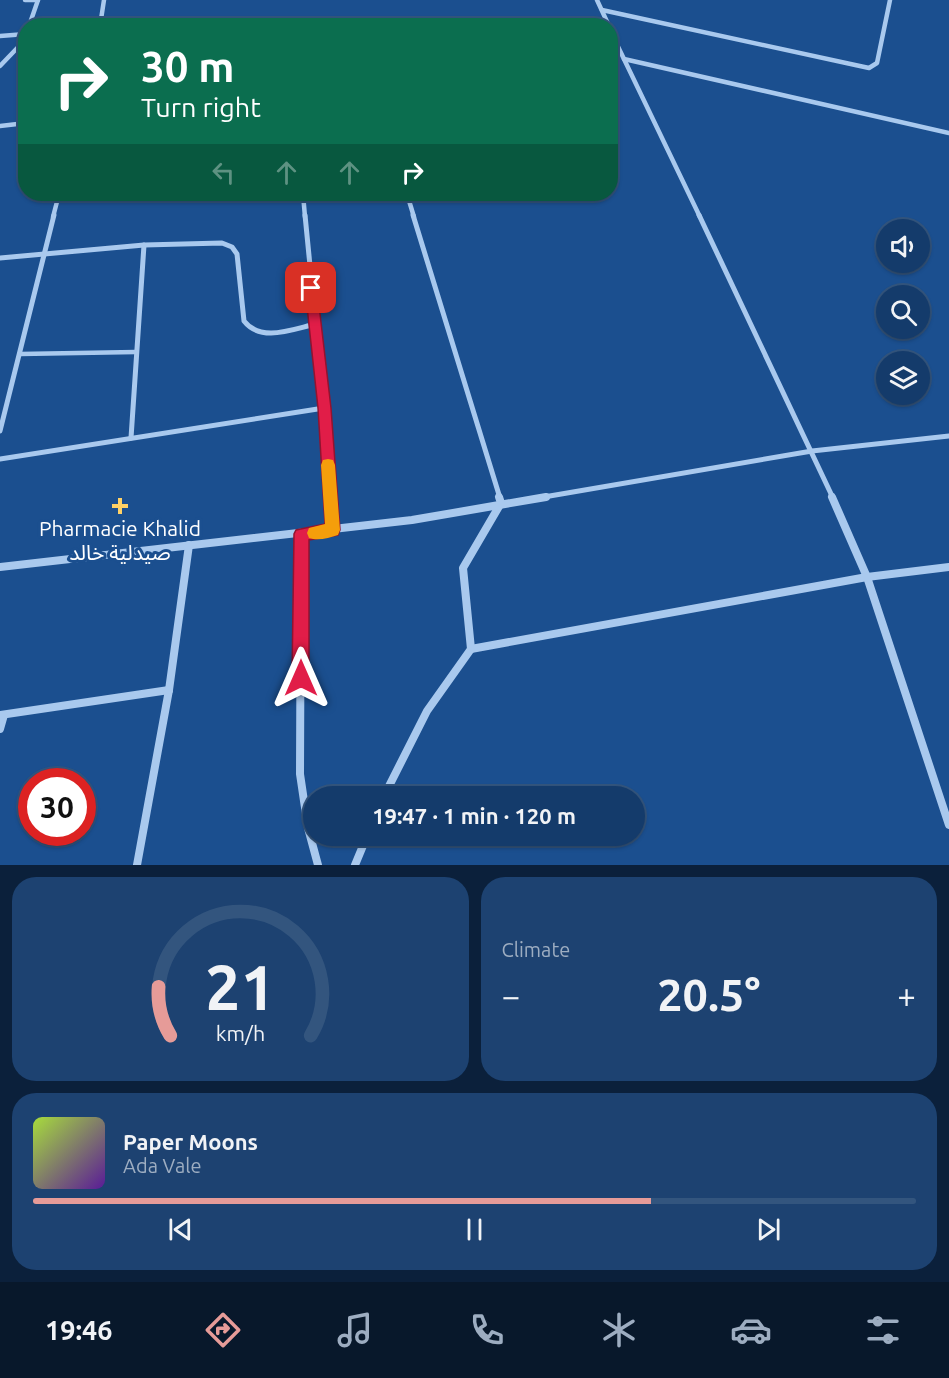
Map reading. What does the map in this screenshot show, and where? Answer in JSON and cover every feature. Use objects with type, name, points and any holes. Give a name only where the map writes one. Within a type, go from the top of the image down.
[{"type":"street","points":[[25,0],[38,0],[32,18]]},
{"type":"street","points":[[101,18],[104,0]]},
{"type":"street","points":[[597,0],[606,18]]},
{"type":"street","points":[[602,10],[868,68],[877,63],[890,0]]},
{"type":"street","points":[[0,36],[18,35]]},
{"type":"street","points":[[618,46],[812,451],[867,577],[949,825]]},
{"type":"street","points":[[0,66],[18,48]]},
{"type":"street","points":[[624,59],[949,133]]},
{"type":"street","points":[[0,126],[18,124]]},
{"type":"street","points":[[0,431],[57,201]]},
{"type":"street","points":[[304,201],[324,408],[332,530]]},
{"type":"street","points":[[389,786],[427,711],[471,649],[463,568],[501,503],[409,201]]},
{"type":"street","points":[[0,258],[144,245],[209,242],[232,247],[237,254],[244,321],[247,328],[264,333],[316,324]]},
{"type":"street","points":[[131,438],[144,245]]},
{"type":"street","points":[[20,354],[136,352]]},
{"type":"street","points":[[0,459],[324,408]]},
{"type":"street","points":[[0,567],[412,520],[812,451],[949,436]]},
{"type":"street","points":[[301,534],[300,774],[318,865]]},
{"type":"street","points":[[137,865],[169,690],[189,545]]},
{"type":"street","points":[[471,649],[867,577],[949,567]]},
{"type":"street","points":[[0,729],[2,715],[169,690]]},
{"type":"street","points":[[355,865],[363,846]]},
{"type":"slow traffic","points":[[314,533],[332,530],[328,465]]},
{"type":"place","name":"Pharmacie Khalid صيدلية خالد","points":[[120,506]]},
{"type":"route","points":[[301,678],[301,534],[332,530],[324,408],[311,288]]}]
